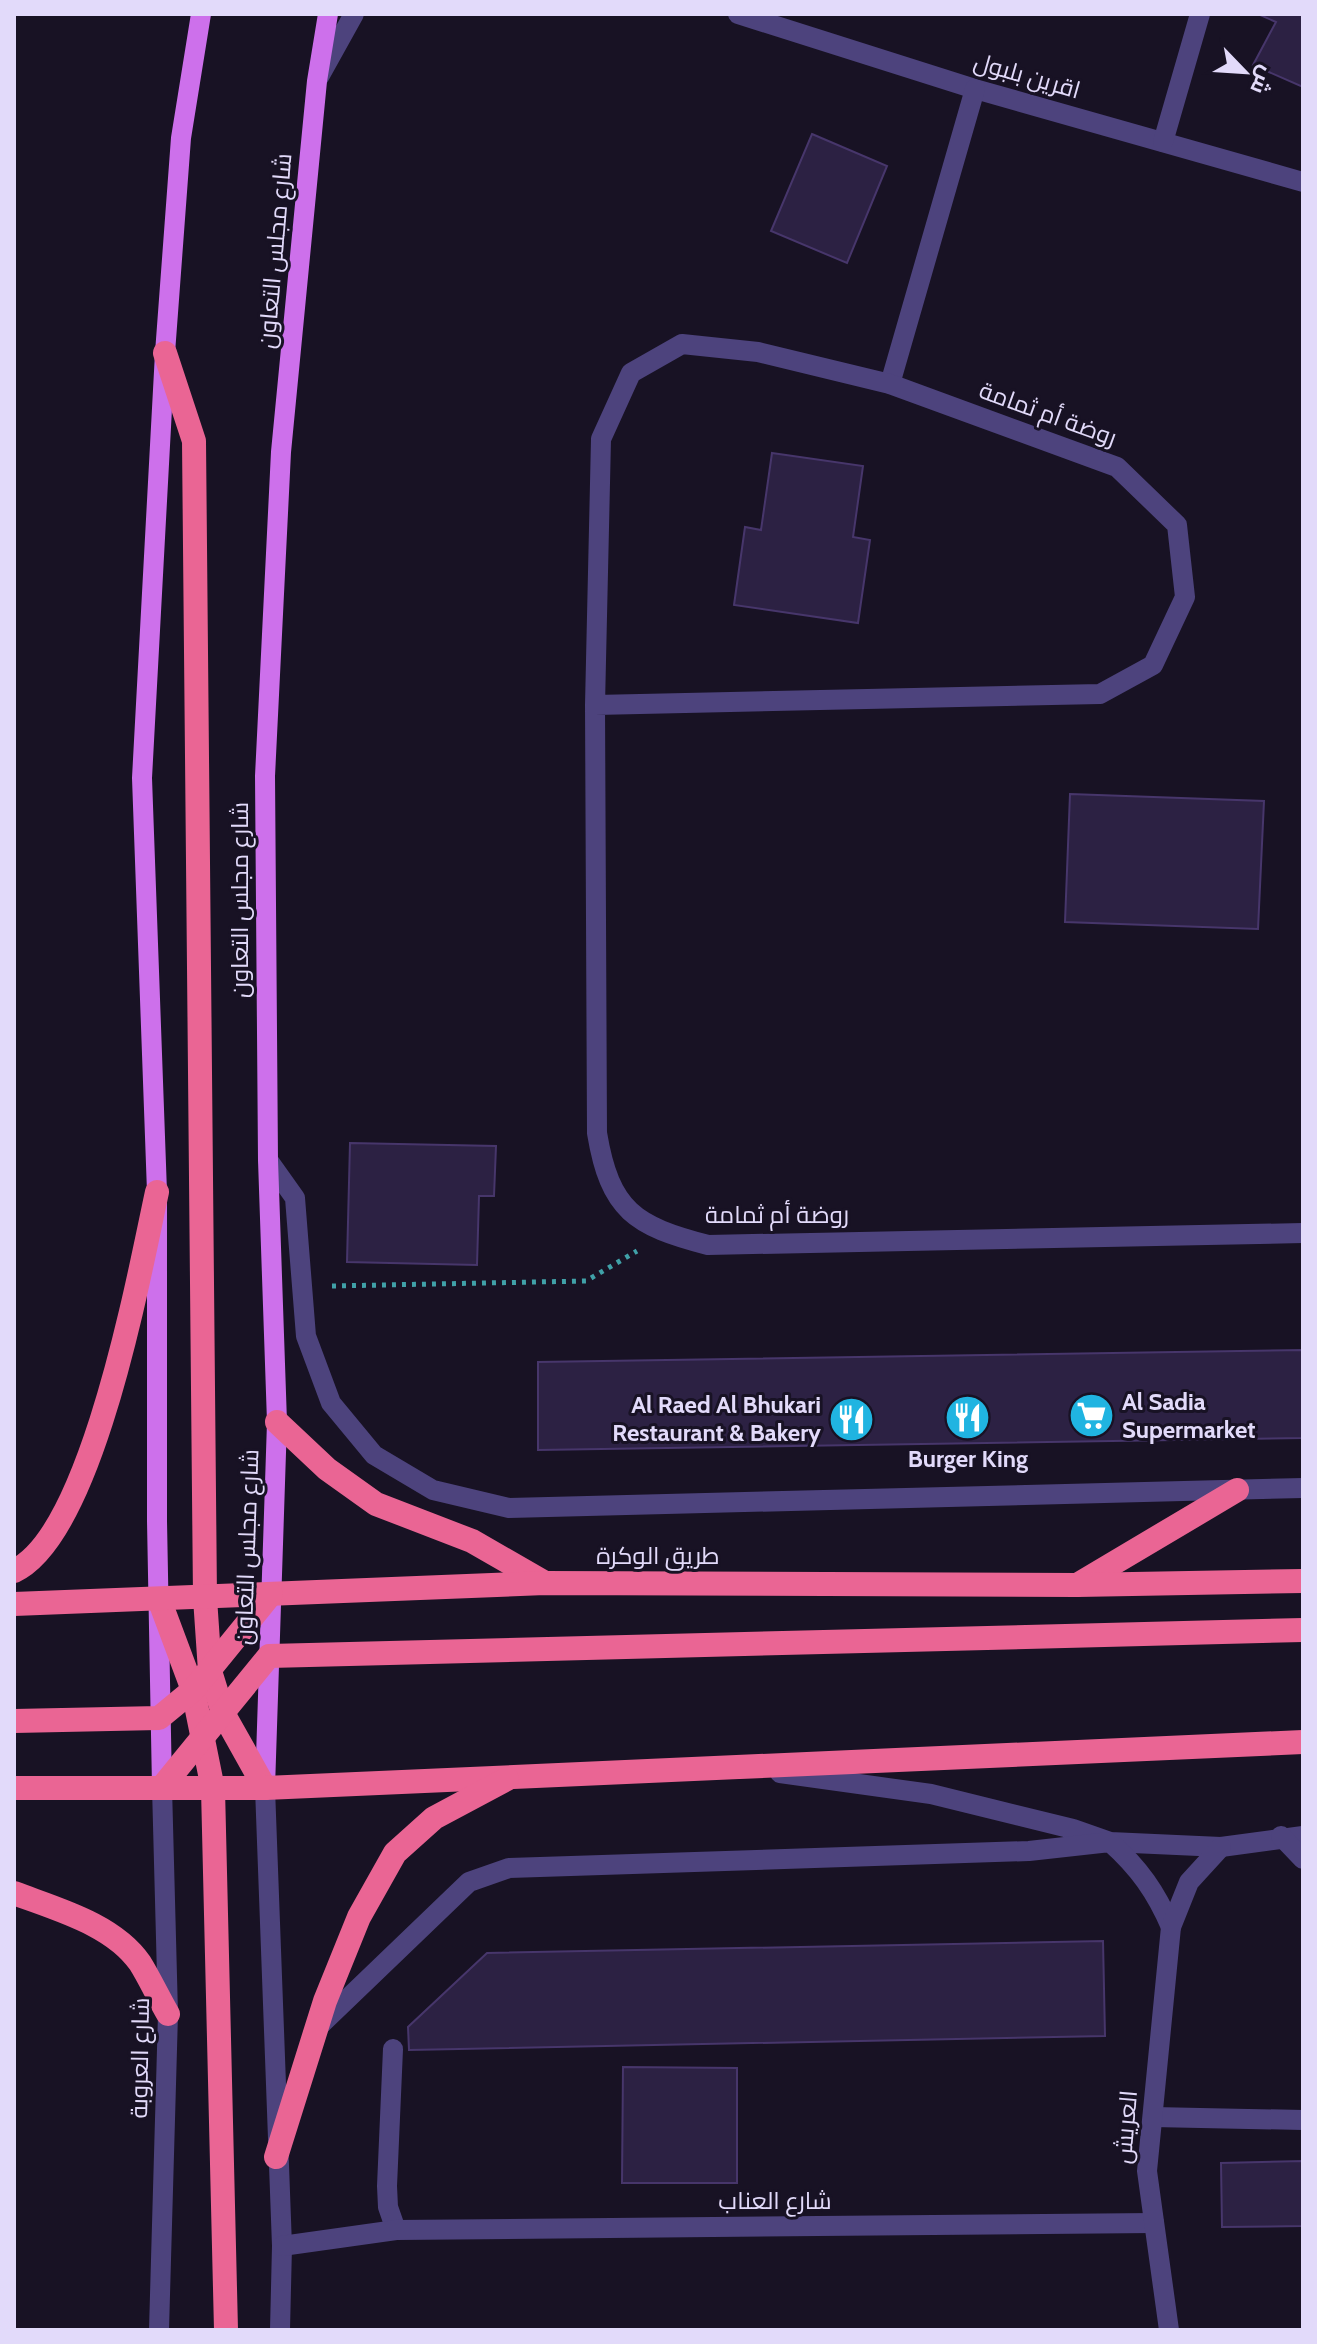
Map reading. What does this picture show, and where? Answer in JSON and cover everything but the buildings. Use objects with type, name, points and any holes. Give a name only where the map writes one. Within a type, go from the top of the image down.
[{"type":"highway","points":[[165,353],[194,441],[205,1598],[210,1671],[223,1713],[265,1788]]},
{"type":"highway","points":[[14,1571],[27,1565],[67,1511],[123,1354],[157,1192]]},
{"type":"highway","points":[[277,1422],[327,1469],[376,1504],[472,1541],[545,1583]]},
{"type":"highway","points":[[1077,1585],[1237,1490]]},
{"type":"highway","name":"طريق الوكرة","points":[[14,1604],[545,1583],[1077,1585],[1303,1581]]},
{"type":"highway","points":[[14,1721],[159,1718],[193,1690],[271,1594]]},
{"type":"highway","points":[[159,1599],[193,1690],[213,1789],[226,2330]]},
{"type":"highway","points":[[162,1787],[269,1656],[1303,1630]]},
{"type":"highway","points":[[14,1788],[265,1788],[1303,1742]]},
{"type":"highway","points":[[276,2157],[314,2031],[359,1917],[395,1853],[434,1818],[513,1776]]},
{"type":"highway","points":[[14,1893],[74,1915],[108,1934],[138,1961],[168,2014]]},
{"type":"main road","points":[[162,1787],[159,1718],[157,1192],[142,778],[165,353],[181,138],[201,14]]},
{"type":"main road","name":"شارع مجلس التعاون","points":[[265,1788],[277,1422],[268,1160],[266,761],[281,452],[317,81],[328,14]]},
{"type":"street","points":[[317,81],[354,14]]},
{"type":"street","name":"اقرين بلبول","points":[[738,14],[975,89],[1303,182]]},
{"type":"street","points":[[1163,142],[1200,14]]},
{"type":"street","points":[[890,384],[975,89]]},
{"type":"street","name":"روضة أم ثمامة","points":[[595,705],[1100,694],[1153,665],[1185,597],[1177,525],[1117,467],[890,384],[758,352],[682,344],[631,373],[601,439],[595,705],[597,1133],[603,1171],[625,1207],[659,1232],[708,1245],[1303,1233]]},
{"type":"street","name":"طريق الوكرة","points":[[268,1160],[295,1198],[306,1336],[331,1403],[374,1455],[433,1490],[509,1508],[1303,1488]]},
{"type":"street","points":[[744,1769],[931,1794],[1073,1829],[1110,1842],[1137,1866],[1157,1895],[1171,1927]]},
{"type":"street","name":"شارع العروبة","points":[[159,2330],[168,2014],[162,1787]]},
{"type":"street","points":[[265,1788],[276,2157],[282,2246],[280,2330]]},
{"type":"street","points":[[314,2031],[469,1882],[509,1868],[1029,1851],[1110,1842],[1221,1847],[1281,1836],[1303,1836]]},
{"type":"street","points":[[1281,1836],[1303,1859]]},
{"type":"street","name":"العريش","points":[[1169,2330],[1147,2171],[1171,1927],[1189,1882],[1221,1847]]},
{"type":"street","points":[[393,2049],[387,2186],[388,2207],[396,2230]]},
{"type":"street","points":[[1153,2117],[1303,2120]]},
{"type":"street","name":"شارع العناب","points":[[282,2246],[396,2230],[1154,2223]]},
{"type":"path","points":[[302,1287],[586,1281],[624,1262],[659,1232]]},
{"type":"place","name":"Al Sadia Supermarket","points":[[1091,1416]]},
{"type":"place","name":"Burger King","points":[[968,1417]]},
{"type":"place","name":"Al Raed Al Bhukari Restaurant & Bakery","points":[[852,1419]]}]
